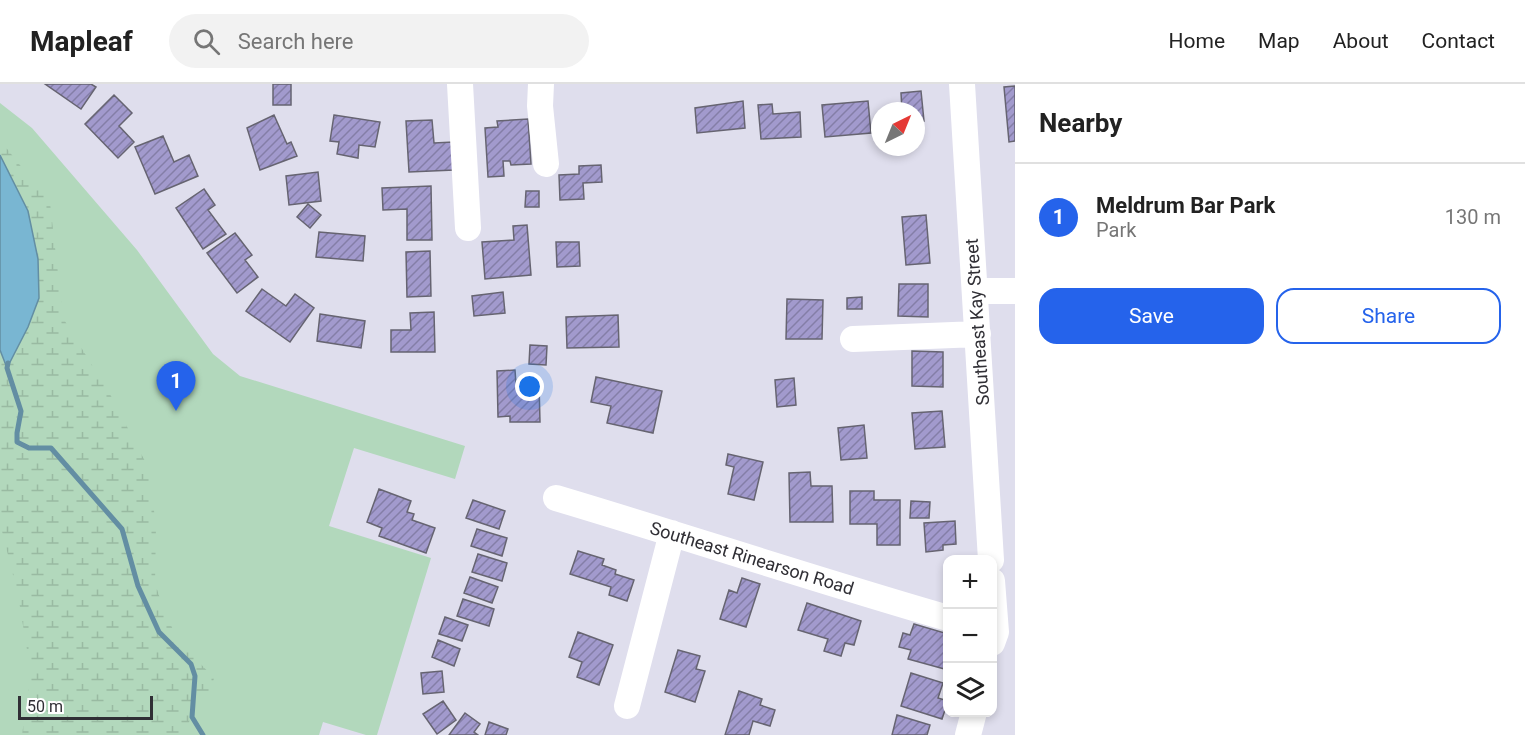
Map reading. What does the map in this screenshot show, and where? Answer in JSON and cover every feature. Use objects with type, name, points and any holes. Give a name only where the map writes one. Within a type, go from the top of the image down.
[{"type":"street","points":[[460,84],[468,228]]},
{"type":"street","points":[[541,84],[540,106],[546,164]]},
{"type":"street","name":"Southeast Kay Street","points":[[962,84],[991,555]]},
{"type":"street","points":[[975,291],[1015,291]]},
{"type":"street","points":[[853,339],[978,334]]},
{"type":"street","name":"Southeast Rinearson Road","points":[[556,498],[850,590],[943,617]]},
{"type":"street","points":[[627,706],[672,533]]},
{"type":"street","points":[[996,609],[999,636]]},
{"type":"street","points":[[968,735],[973,717]]},
{"type":"green space","points":[[0,103],[32,128],[137,250],[213,354],[240,376],[465,446],[455,479],[354,448],[329,526],[431,558],[377,735],[366,735],[323,722],[319,735],[0,735]]},
{"type":"green space","points":[[0,140],[50,203],[63,318],[111,396],[147,465],[156,524],[155,583],[165,614],[179,641],[214,678],[209,698],[201,696],[183,735],[22,735],[31,674],[18,595],[0,523],[0,350],[6,367],[28,211],[0,155]]},
{"type":"water","points":[[0,155],[28,211],[38,259],[39,298],[28,327],[7,368],[0,350]]},
{"type":"building","points":[[45,84],[91,84],[96,87],[81,109]]},
{"type":"building","points":[[273,84],[291,84],[291,105],[273,105]]},
{"type":"building","points":[[1015,86],[1015,141],[1009,142],[1004,87]]},
{"type":"building","points":[[921,91],[922,102],[902,102],[901,93]]},
{"type":"building","points":[[114,95],[132,113],[119,126],[134,142],[118,158],[85,124]]},
{"type":"building","points":[[743,101],[745,128],[697,133],[695,108]]},
{"type":"building","points":[[868,101],[871,133],[825,137],[822,105]]},
{"type":"building","points":[[772,104],[773,114],[800,112],[801,137],[761,139],[758,105]]},
{"type":"building","points":[[274,115],[287,144],[291,142],[297,156],[260,170],[247,128]]},
{"type":"building","points":[[334,115],[380,122],[375,147],[359,145],[358,158],[337,154],[339,142],[330,141]]},
{"type":"building","points":[[528,119],[531,164],[511,165],[510,161],[503,161],[504,176],[488,177],[485,128],[498,127],[497,121]]},
{"type":"building","points":[[432,120],[434,143],[453,142],[454,170],[409,172],[406,121]]},
{"type":"building","points":[[163,136],[174,162],[189,155],[198,176],[155,194],[135,147]]},
{"type":"building","points":[[601,165],[602,182],[583,183],[584,199],[560,200],[559,175],[579,174],[579,166]]},
{"type":"building","points":[[318,172],[321,201],[289,205],[286,176]]},
{"type":"building","points":[[431,186],[432,240],[407,240],[407,209],[383,210],[382,188]]},
{"type":"building","points":[[204,189],[215,205],[208,210],[226,234],[203,249],[176,208]]},
{"type":"building","points":[[526,191],[539,191],[539,207],[525,207]]},
{"type":"building","points":[[308,204],[321,215],[310,228],[297,217]]},
{"type":"building","points":[[926,215],[930,263],[906,265],[902,217]]},
{"type":"building","points":[[527,225],[531,275],[485,279],[482,242],[514,240],[513,226]]},
{"type":"building","points":[[319,232],[365,236],[363,261],[316,257]]},
{"type":"building","points":[[235,233],[252,255],[245,260],[258,277],[237,293],[207,253]]},
{"type":"building","points":[[556,242],[579,242],[580,266],[557,267]]},
{"type":"building","points":[[430,251],[431,296],[407,297],[406,252]]},
{"type":"building","points":[[899,284],[928,284],[928,317],[898,316]]},
{"type":"building","points":[[262,289],[286,306],[295,294],[314,308],[290,342],[246,311]]},
{"type":"building","points":[[503,292],[505,313],[474,316],[472,296]]},
{"type":"building","points":[[862,297],[862,309],[847,309],[847,298]]},
{"type":"building","points":[[787,299],[823,300],[822,339],[786,339]]},
{"type":"building","points":[[434,312],[435,352],[391,352],[391,330],[411,330],[410,313]]},
{"type":"building","points":[[320,314],[365,321],[361,348],[317,341]]},
{"type":"building","points":[[618,315],[619,347],[567,348],[566,317]]},
{"type":"building","points":[[530,345],[547,346],[546,365],[529,364]]},
{"type":"building","points":[[912,351],[943,352],[943,387],[912,386]]},
{"type":"building","points":[[515,370],[516,384],[539,383],[540,422],[510,422],[510,416],[498,417],[497,371]]},
{"type":"building","points":[[596,377],[662,391],[653,433],[607,423],[611,406],[591,402]]},
{"type":"building","points":[[794,378],[796,405],[777,407],[775,380]]},
{"type":"building","points":[[942,411],[945,447],[915,449],[912,413]]},
{"type":"building","points":[[864,425],[867,458],[841,460],[838,428]]},
{"type":"building","points":[[728,454],[763,462],[754,500],[728,494],[734,467],[726,465]]},
{"type":"building","points":[[810,472],[811,486],[832,486],[833,522],[790,522],[789,473]]},
{"type":"building","points":[[379,489],[411,501],[407,512],[414,514],[412,520],[435,528],[426,553],[379,536],[382,528],[367,522]]},
{"type":"building","points":[[850,491],[874,491],[874,500],[900,500],[900,545],[877,545],[877,524],[850,524]]},
{"type":"building","points":[[473,500],[505,511],[499,529],[466,518]]},
{"type":"building","points":[[911,501],[930,502],[929,518],[910,518]]},
{"type":"building","points":[[955,521],[956,544],[943,545],[943,550],[926,552],[924,523]]},
{"type":"building","points":[[477,529],[507,538],[502,556],[471,546]]},
{"type":"building","points":[[578,551],[604,559],[602,565],[616,570],[615,574],[634,580],[627,601],[609,595],[611,587],[570,574]]},
{"type":"building","points":[[478,554],[507,563],[502,581],[472,572]]},
{"type":"building","points":[[470,577],[498,587],[492,603],[464,593]]},
{"type":"building","points":[[742,578],[760,584],[746,627],[720,619],[729,590],[737,593]]},
{"type":"building","points":[[463,599],[494,609],[489,626],[457,616]]},
{"type":"building","points":[[807,603],[861,621],[854,645],[845,643],[841,656],[824,651],[828,639],[798,630]]},
{"type":"building","points":[[445,617],[468,625],[462,641],[439,634]]},
{"type":"building","points":[[914,624],[943,633],[943,669],[908,659],[911,650],[899,647],[903,633],[910,635]]},
{"type":"building","points":[[578,632],[613,645],[599,685],[577,677],[582,662],[569,657]]},
{"type":"building","points":[[438,640],[460,649],[454,666],[432,657]]},
{"type":"building","points":[[678,650],[700,656],[696,669],[705,671],[695,702],[665,692]]},
{"type":"building","points":[[442,671],[444,692],[423,694],[421,673]]},
{"type":"building","points":[[911,673],[943,683],[938,698],[943,700],[942,719],[901,706]]},
{"type":"building","points":[[739,691],[762,699],[760,705],[775,710],[770,726],[753,721],[749,735],[725,735]]},
{"type":"building","points":[[443,701],[456,720],[437,734],[423,714]]},
{"type":"building","points":[[465,713],[480,724],[474,732],[478,735],[449,735]]},
{"type":"building","points":[[897,715],[930,725],[927,735],[892,735]]},
{"type":"building","points":[[489,722],[508,729],[506,735],[485,735]]},
{"type":"waterway","points":[[8,363],[7,368],[21,411],[17,442],[29,448],[51,448],[122,529],[138,586],[159,632],[191,664],[195,676],[192,717],[203,735]]},
{"type":"place","name":"Meldrum Bar Park","points":[[176,411]]}]
